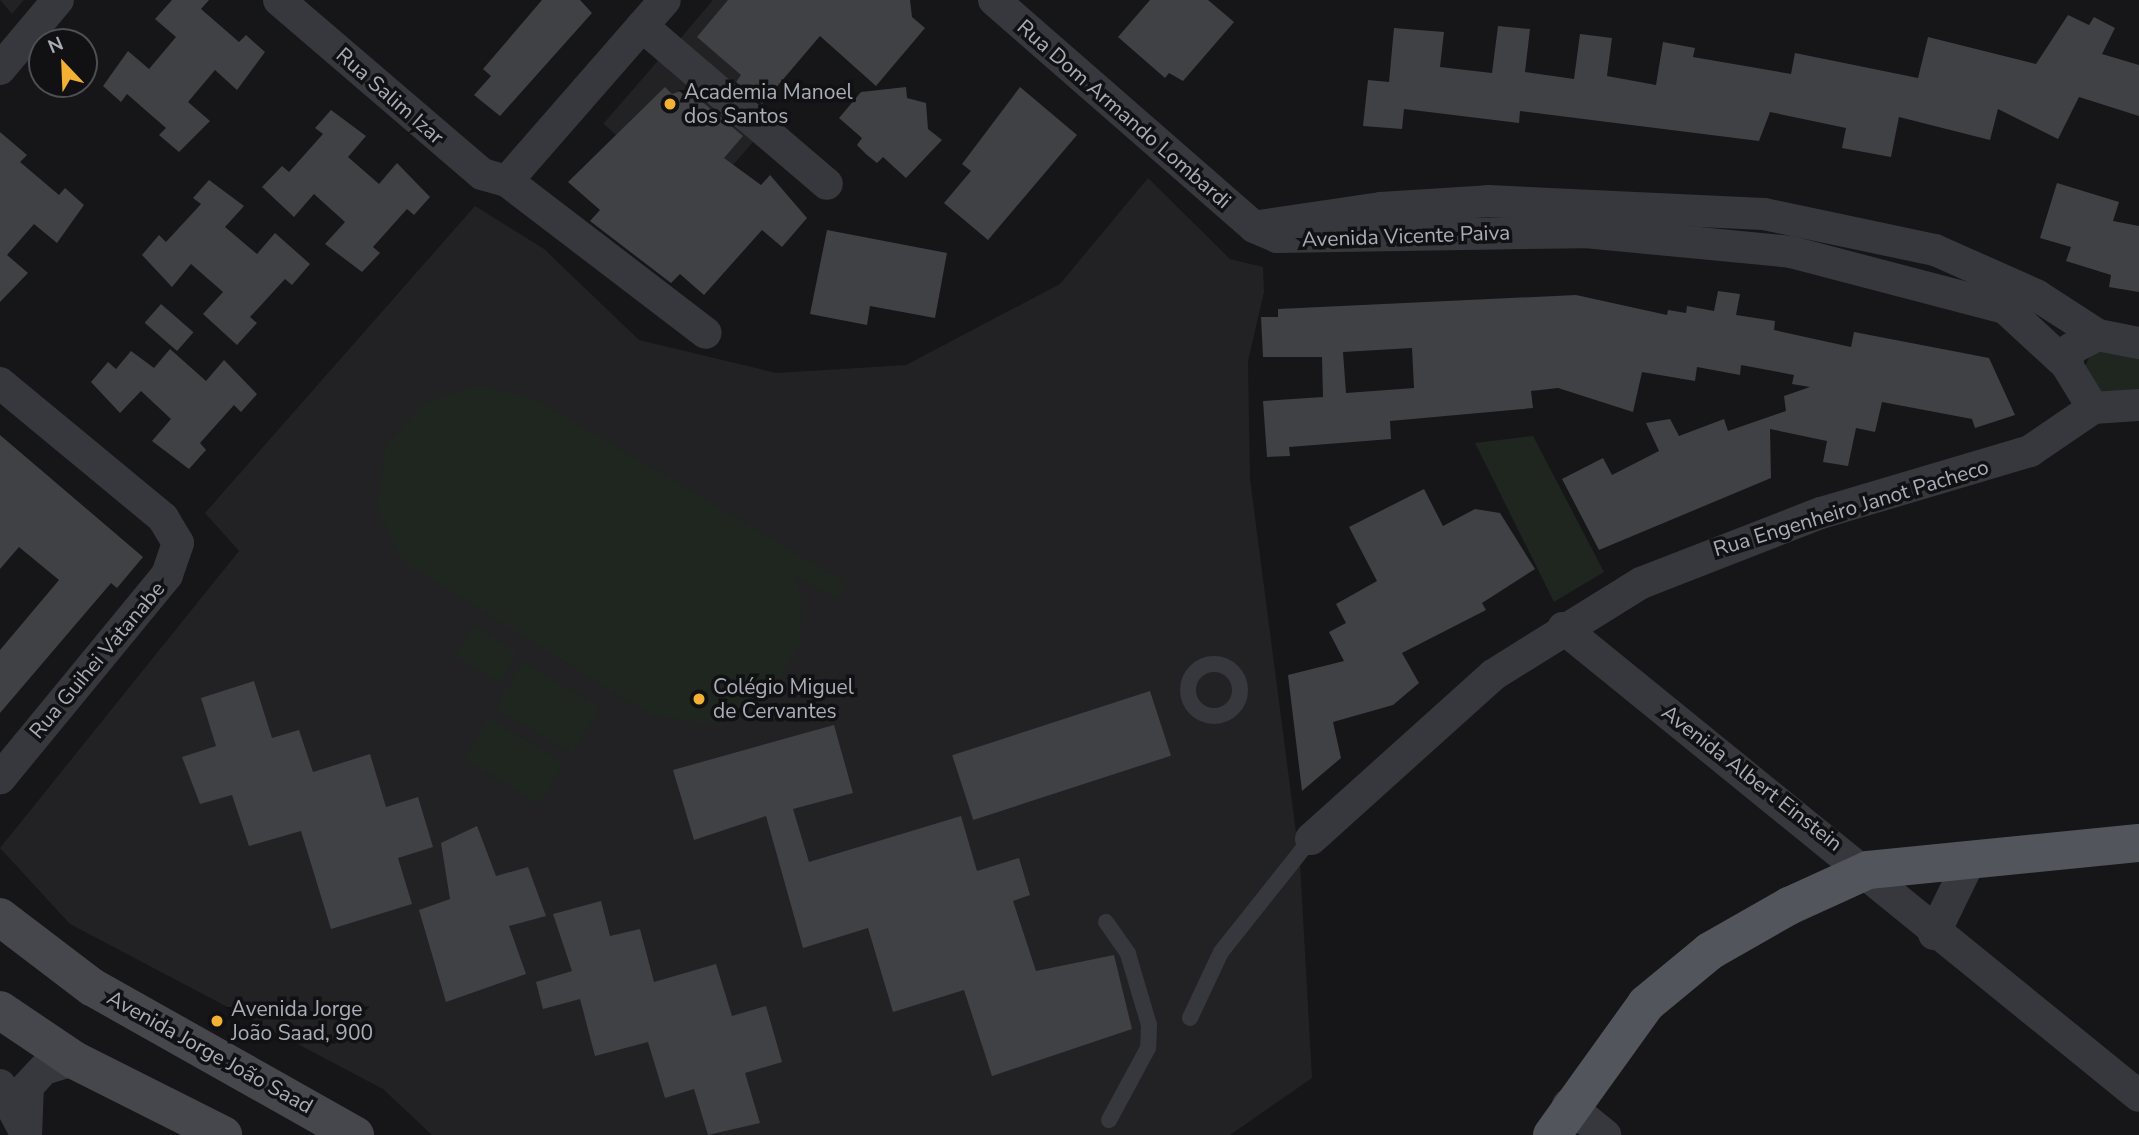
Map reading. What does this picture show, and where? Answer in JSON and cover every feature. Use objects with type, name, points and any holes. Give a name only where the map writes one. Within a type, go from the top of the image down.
[{"type":"main road","points":[[1560,1120],[1646,1004],[1710,951],[1868,870],[2139,843]]},
{"type":"main road","name":"Avenida Jorge João Saad","points":[[0,917],[92,987],[355,1135]]},
{"type":"main road","points":[[0,1010],[74,1060],[223,1135]]},
{"type":"street","points":[[0,69],[58,0]]},
{"type":"street","name":"Rua Salim Izar","points":[[279,0],[482,174],[507,181],[706,333]]},
{"type":"street","points":[[507,181],[665,0]]},
{"type":"street","name":"Rua Dom Armando Lombardi","points":[[994,0],[1254,227]]},
{"type":"street","points":[[642,26],[827,184]]},
{"type":"street","name":"Avenida Vicente Paiva","points":[[1254,227],[1381,208],[1488,201],[1764,214],[1935,250],[2036,295],[2079,349]]},
{"type":"street","name":"Avenida Vicente Paiva","points":[[1254,227],[1298,241],[1584,232],[1791,252],[2005,308],[2079,349],[2139,343]]},
{"type":"street","points":[[2079,349],[2093,408],[2139,405]]},
{"type":"street","name":"Rua Guihei Vatanabe","points":[[0,778],[167,575],[178,543],[163,518],[1,388]]},
{"type":"street","name":"Rua Engenheiro Janot Pacheco","points":[[1311,839],[1493,675],[1563,628],[1709,552],[2030,451],[2093,408]]},
{"type":"street","name":"Avenida Albert Einstein","points":[[1563,628],[1868,870],[1934,934],[2139,1096]]},
{"type":"street","points":[[1934,934],[1971,858]]},
{"type":"street","points":[[25,1132],[28,1086],[44,1069],[74,1060]]},
{"type":"street","points":[[0,1085],[25,1132]]},
{"type":"street","points":[[1560,1120],[1605,1135]]},
{"type":"lane","points":[[1190,1018],[1221,952],[1311,839]]},
{"type":"lane","points":[[1106,922],[1128,954],[1149,1025],[1148,1048],[1109,1120]]},
{"type":"shaded area","points":[[0,0],[24,0],[12,14]]},
{"type":"shaded area","points":[[713,0],[766,0],[789,20],[732,86],[679,40]]},
{"type":"shaded area","points":[[663,55],[757,137],[698,206],[603,124]]},
{"type":"shaded area","name":"Colégio Miguel de Cervantes","points":[[1148,178],[1230,259],[1263,267],[1264,292],[1248,361],[1250,479],[1300,863],[1312,1078],[1230,1135],[432,1135],[383,1089],[70,924],[0,848],[239,551],[205,513],[475,206],[544,249],[639,340],[776,373],[906,365],[1060,284]]},
{"type":"shaded area","points":[[2092,351],[2139,353],[2139,396],[2101,397],[2084,369]]},
{"type":"shaded area","points":[[479,385],[536,399],[847,583],[836,599],[794,575],[802,600],[801,642],[770,696],[714,724],[652,716],[402,561],[377,507],[385,449],[422,404]]},
{"type":"shaded area","points":[[1533,436],[1604,572],[1554,602],[1475,443]]},
{"type":"shaded area","points":[[473,626],[518,653],[500,683],[455,656]]},
{"type":"shaded area","points":[[522,662],[600,707],[573,754],[495,709]]},
{"type":"shaded area","points":[[489,718],[564,763],[540,804],[464,759]]},
{"type":"building","points":[[172,0],[209,0],[201,9],[239,42],[246,35],[265,52],[237,90],[215,70],[188,102],[210,121],[179,152],[159,135],[166,128],[127,94],[121,102],[103,86],[128,51],[149,69],[176,37],[155,19]]},
{"type":"building","points":[[542,0],[580,0],[592,13],[500,116],[474,95],[491,76],[483,69]]},
{"type":"building","points":[[728,0],[910,0],[912,17],[925,28],[876,86],[820,36],[762,104],[736,82],[741,75],[697,37]]},
{"type":"building","points":[[1150,0],[1208,0],[1234,22],[1183,81],[1169,73],[1165,78],[1118,37]]},
{"type":"building","points":[[2068,15],[2089,25],[2094,17],[2115,28],[2102,54],[2139,65],[2139,116],[2079,97],[2058,139],[1998,109],[1990,140],[1899,117],[1891,157],[1842,148],[1846,128],[1770,112],[1759,141],[1520,111],[1519,123],[1404,109],[1402,129],[1363,126],[1368,80],[1389,82],[1394,28],[1444,32],[1440,67],[1492,73],[1498,26],[1530,29],[1525,72],[1574,79],[1580,34],[1612,38],[1607,76],[1656,85],[1663,42],[1695,48],[1693,57],[1791,74],[1795,53],[1918,78],[1928,37],[2036,64]]},
{"type":"building","points":[[665,87],[672,94],[687,89],[743,136],[724,158],[761,185],[770,175],[807,218],[782,247],[762,230],[704,295],[680,274],[671,283],[590,221],[600,210],[568,182]]},
{"type":"building","points":[[906,87],[907,98],[926,103],[928,129],[942,140],[906,178],[883,157],[877,163],[867,155],[857,145],[862,138],[839,118],[861,92]]},
{"type":"building","points":[[1020,87],[1077,135],[988,240],[944,203],[971,171],[962,164]]},
{"type":"building","points":[[331,110],[366,136],[348,157],[379,184],[397,163],[430,197],[414,215],[407,209],[373,247],[380,253],[362,272],[325,244],[345,222],[314,194],[294,217],[262,187],[282,166],[289,172],[323,134],[315,128]]},
{"type":"building","points":[[0,132],[27,155],[20,162],[59,195],[65,188],[84,205],[57,243],[34,224],[7,255],[28,273],[0,302]]},
{"type":"building","points":[[209,180],[244,206],[225,227],[257,254],[275,233],[310,264],[292,285],[285,279],[250,317],[257,323],[237,345],[203,314],[223,292],[191,264],[172,287],[142,255],[159,235],[166,242],[201,204],[193,198]]},
{"type":"building","points":[[2057,183],[2119,202],[2113,221],[2139,226],[2139,292],[2109,287],[2111,275],[2066,261],[2071,247],[2040,238]]},
{"type":"building","points":[[827,230],[947,253],[935,318],[870,306],[867,325],[810,314]]},
{"type":"building","points":[[1718,291],[1740,294],[1736,315],[1775,321],[1774,330],[1851,347],[1854,332],[1989,358],[2015,415],[1975,428],[1972,419],[1882,402],[1875,432],[1856,428],[1848,466],[1823,462],[1827,441],[1770,429],[1771,478],[1599,550],[1562,479],[1603,458],[1612,475],[1659,451],[1646,423],[1670,419],[1679,436],[1724,419],[1728,431],[1786,411],[1784,396],[1810,387],[1792,384],[1794,375],[1741,365],[1740,375],[1697,367],[1695,381],[1642,372],[1633,412],[1558,388],[1531,391],[1533,408],[1390,421],[1391,439],[1289,447],[1290,456],[1267,457],[1263,401],[1323,397],[1322,357],[1263,357],[1261,317],[1278,317],[1278,309],[1576,295],[1667,315],[1668,310],[1686,313],[1687,306],[1714,311]],"holes":[[[1412,348],[1414,388],[1346,393],[1343,352]]]},
{"type":"building","points":[[161,304],[193,332],[177,351],[145,323]]},
{"type":"building","points":[[170,349],[206,381],[224,360],[257,394],[241,412],[234,405],[200,443],[206,450],[189,469],[152,441],[171,419],[141,391],[120,413],[91,382],[108,362],[116,369],[131,351],[154,368]]},
{"type":"building","points":[[0,435],[143,557],[117,588],[111,583],[0,713],[0,650],[59,580],[19,547],[0,569]]},
{"type":"building","points":[[1424,489],[1443,526],[1475,509],[1500,513],[1535,569],[1482,603],[1486,610],[1402,653],[1419,683],[1393,705],[1333,722],[1341,758],[1302,791],[1288,675],[1344,661],[1329,632],[1346,623],[1336,604],[1377,581],[1349,527]]},
{"type":"building","points":[[254,681],[272,738],[299,730],[313,772],[370,754],[386,807],[418,797],[433,847],[398,858],[412,904],[331,929],[301,831],[249,846],[232,795],[200,804],[182,757],[216,746],[201,698]]},
{"type":"building","points":[[1150,691],[1171,756],[973,820],[952,755]]},
{"type":"building","points":[[834,725],[853,793],[793,809],[809,862],[961,816],[977,871],[1019,858],[1030,895],[1013,901],[1036,971],[1114,955],[1132,1029],[992,1076],[964,990],[893,1012],[868,928],[803,948],[766,816],[694,840],[673,770]]},
{"type":"building","points":[[477,826],[496,876],[528,867],[546,916],[509,926],[526,974],[446,1002],[419,910],[450,899],[441,843]]},
{"type":"building","points":[[601,901],[610,936],[640,929],[654,982],[716,964],[732,1016],[766,1006],[782,1062],[745,1073],[760,1123],[708,1135],[694,1089],[665,1098],[648,1042],[595,1056],[580,999],[543,1009],[536,982],[572,971],[553,914]]},
{"type":"place","name":"Academia Manoel dos Santos","points":[[670,104]]},
{"type":"place","name":"Colégio Miguel de Cervantes","points":[[699,699]]},
{"type":"place","name":"Avenida Jorge João Saad, 900","points":[[217,1021]]}]
